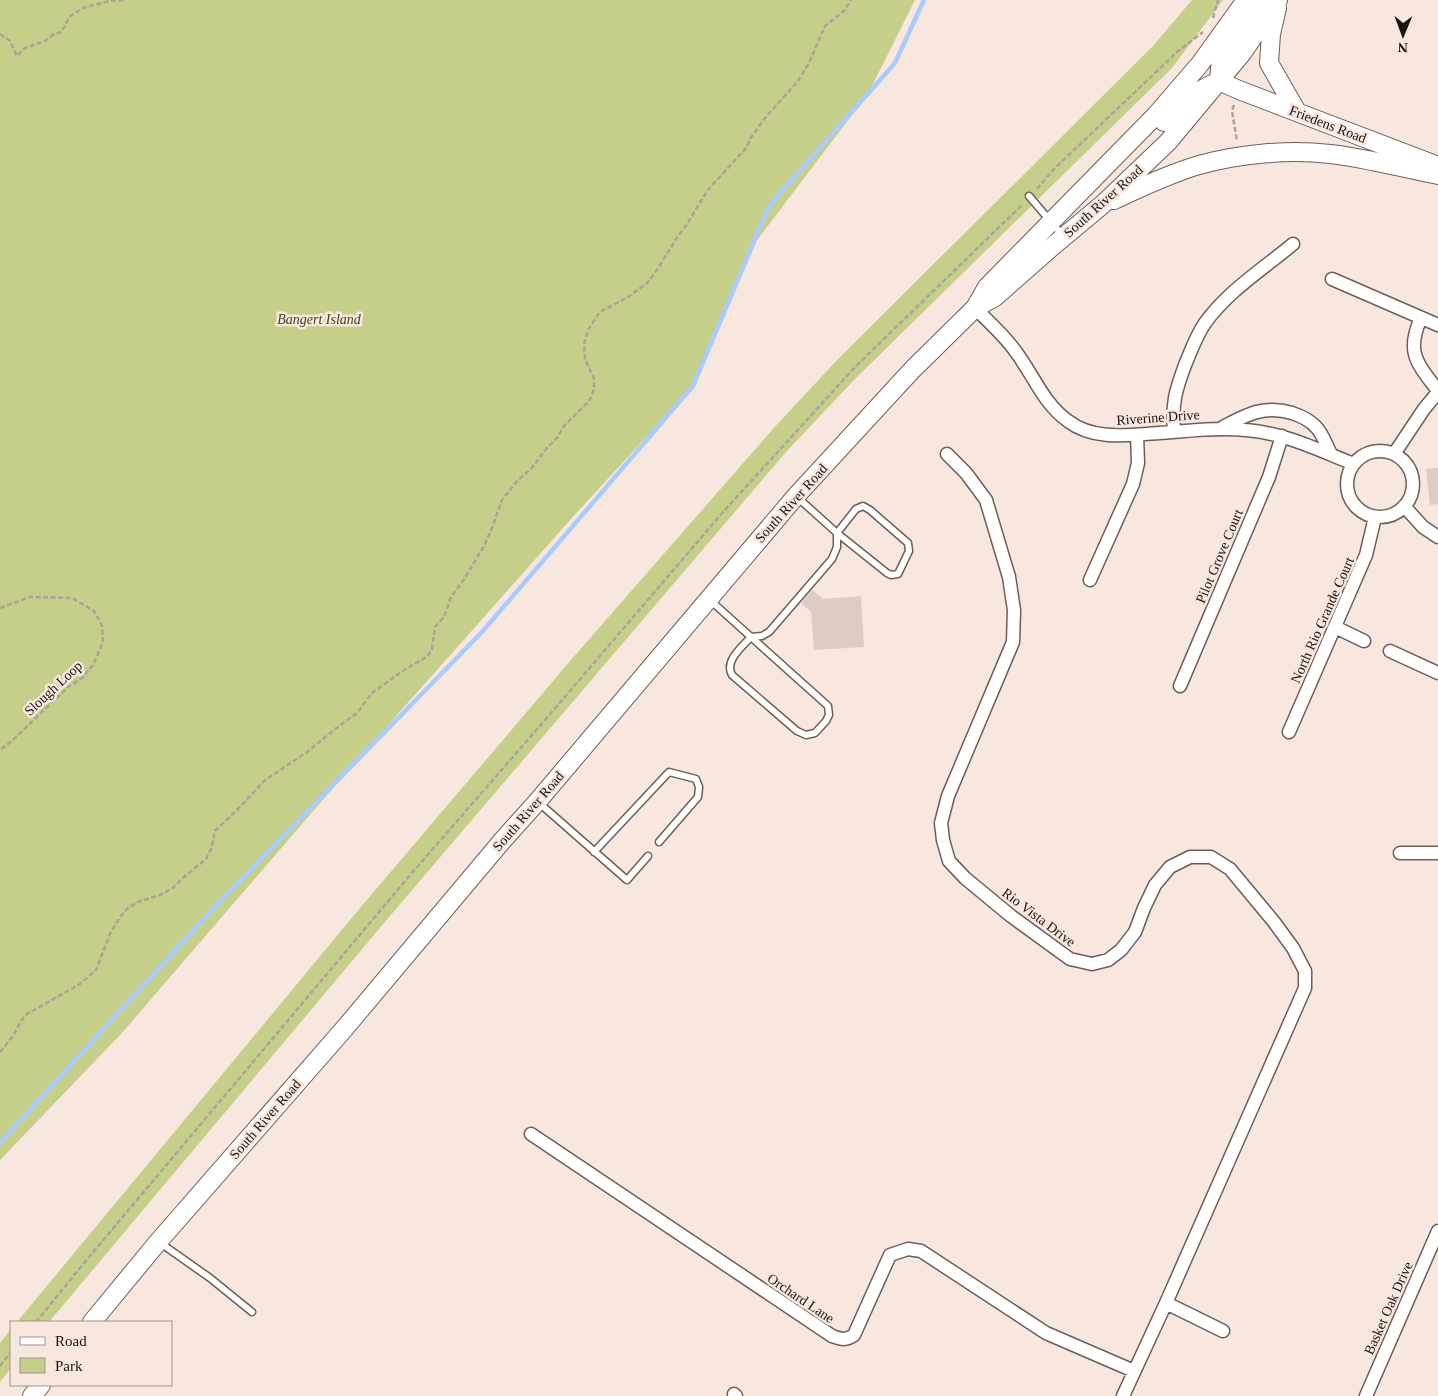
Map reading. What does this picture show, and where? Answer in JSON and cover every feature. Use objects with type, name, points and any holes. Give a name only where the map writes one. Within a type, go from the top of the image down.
[{"type":"main road","name":"South River Road","points":[[93,1321],[158,1242],[344,1029],[796,496],[913,369],[975,308],[987,287],[1156,115],[1200,64],[1246,0]]},
{"type":"main road","points":[[1052,222],[1086,196],[1159,128],[1190,96],[1219,81],[1222,58],[1228,43],[1258,0]]},
{"type":"main road","name":"South River Road","points":[[975,308],[995,297],[1100,206],[1168,142],[1243,52],[1278,0]]},
{"type":"main road","points":[[1278,0],[1271,34],[1269,63],[1297,112]]},
{"type":"main road","name":"Friedens Road","points":[[1219,81],[1438,166]]},
{"type":"main road","points":[[1100,206],[1157,180],[1198,165],[1240,156],[1290,152],[1330,154],[1368,160],[1438,176]]},
{"type":"main road","points":[[32,1396],[40,1386]]},
{"type":"street","points":[[1174,432],[1173,413],[1177,387],[1192,347],[1204,324],[1227,298],[1293,244]]},
{"type":"street","points":[[1332,279],[1438,325]]},
{"type":"street","name":"Riverine Drive","points":[[975,308],[1016,352],[1047,402],[1077,428],[1108,435],[1137,435],[1220,429],[1248,430],[1282,436],[1354,464]]},
{"type":"street","points":[[1394,454],[1424,409],[1438,392],[1420,367],[1414,351],[1414,336],[1421,318]]},
{"type":"street","name":"Riverine Drive","points":[[1220,429],[1254,412],[1271,410],[1290,413],[1306,419],[1317,427],[1331,454]]},
{"type":"street","points":[[1090,580],[1133,484],[1138,463],[1137,435]]},
{"type":"street","name":"Pilot Grove Court","points":[[1180,686],[1265,484],[1282,436]]},
{"type":"street","points":[[1373,452],[1394,454],[1405,463],[1412,478],[1412,491],[1409,500],[1393,515],[1383,517],[1375,517],[1359,510],[1349,497],[1347,480],[1349,471],[1364,456],[1373,452]]},
{"type":"street","name":"Rio Vista Drive","points":[[947,454],[966,473],[986,500],[1009,577],[1014,610],[1012,642],[948,796],[941,823],[943,840],[949,861],[965,878],[1011,916],[1070,959],[1092,964],[1108,960],[1120,950],[1135,932],[1144,908],[1156,885],[1170,866],[1190,857],[1211,857],[1230,869],[1237,876],[1293,948],[1305,971],[1305,988],[1123,1396]]},
{"type":"street","points":[[1404,506],[1423,527],[1438,537]]},
{"type":"street","name":"North Rio Grande Court","points":[[1289,732],[1366,555],[1375,517]]},
{"type":"street","points":[[1335,627],[1364,641]]},
{"type":"street","points":[[1390,651],[1438,673]]},
{"type":"street","points":[[1400,852],[1438,853]]},
{"type":"street","name":"Orchard Lane","points":[[531,1134],[832,1336],[844,1340],[854,1335],[890,1255],[908,1248],[921,1251],[1046,1333],[1134,1371]]},
{"type":"street","name":"Basket Oak Drive","points":[[1366,1396],[1438,1231]]},
{"type":"street","points":[[1166,1303],[1223,1331]]},
{"type":"lane","points":[[1029,196],[1064,236]]},
{"type":"lane","points":[[708,598],[751,637],[828,706],[829,715],[815,734],[806,735],[797,730],[732,676],[730,664],[732,659],[751,637],[762,636],[769,632],[832,559],[837,547],[837,533],[859,507],[866,507],[905,540],[908,543],[909,551],[898,574],[891,575],[837,533],[796,496]]},
{"type":"lane","points":[[594,852],[669,772],[696,780],[699,786],[698,797],[659,842]]},
{"type":"lane","points":[[537,802],[626,880],[648,856]]},
{"type":"lane","points":[[158,1242],[210,1278],[252,1312]]},
{"type":"path","points":[[0,34],[10,41],[17,56],[25,48],[45,41],[54,34],[61,32],[66,26],[68,17],[83,8],[110,0],[126,0]]},
{"type":"path","points":[[0,1052],[13,1036],[26,1014],[80,984],[96,970],[110,934],[128,908],[173,888],[184,876],[206,859],[211,849],[215,831],[264,781],[307,752],[357,713],[372,693],[401,672],[428,656],[432,649],[435,627],[444,617],[451,597],[484,546],[502,500],[557,438],[564,426],[592,396],[594,378],[585,359],[584,344],[588,330],[595,319],[600,312],[628,297],[647,283],[686,226],[707,191],[747,147],[750,139],[765,118],[798,80],[809,63],[825,26],[844,12],[851,0]]},
{"type":"path","points":[[1210,26],[1218,0]]},
{"type":"path","points":[[37,1321],[411,874],[723,512],[856,366],[1023,204],[1053,170],[1177,52],[1204,31]]},
{"type":"path","points":[[1240,90],[1232,111],[1240,156]]},
{"type":"path","name":"Slough Loop","points":[[0,608],[30,597],[72,598],[94,611],[102,626],[103,642],[92,664],[82,678],[68,687],[0,750]]},
{"type":"path","points":[[0,1366],[10,1353]]},
{"type":"green space","name":"Bangert Island","points":[[0,0],[915,0],[868,94],[751,248],[693,386],[570,520],[358,759],[121,1034],[0,1160]]},
{"type":"green space","points":[[1192,0],[1223,0],[1172,68],[855,379],[786,452],[384,923],[50,1321],[18,1321],[360,908],[571,660],[772,430],[838,359],[1153,46]]},
{"type":"green space","points":[[10,1330],[10,1369],[0,1382],[0,1343]]},
{"type":"building","points":[[1438,468],[1438,504],[1430,505],[1426,469]]},
{"type":"building","points":[[812,590],[823,599],[861,596],[864,647],[814,650],[811,612],[801,603]]},
{"type":"waterway","points":[[0,1143],[226,895],[482,632],[693,386],[769,206],[895,63],[924,0]]}]
